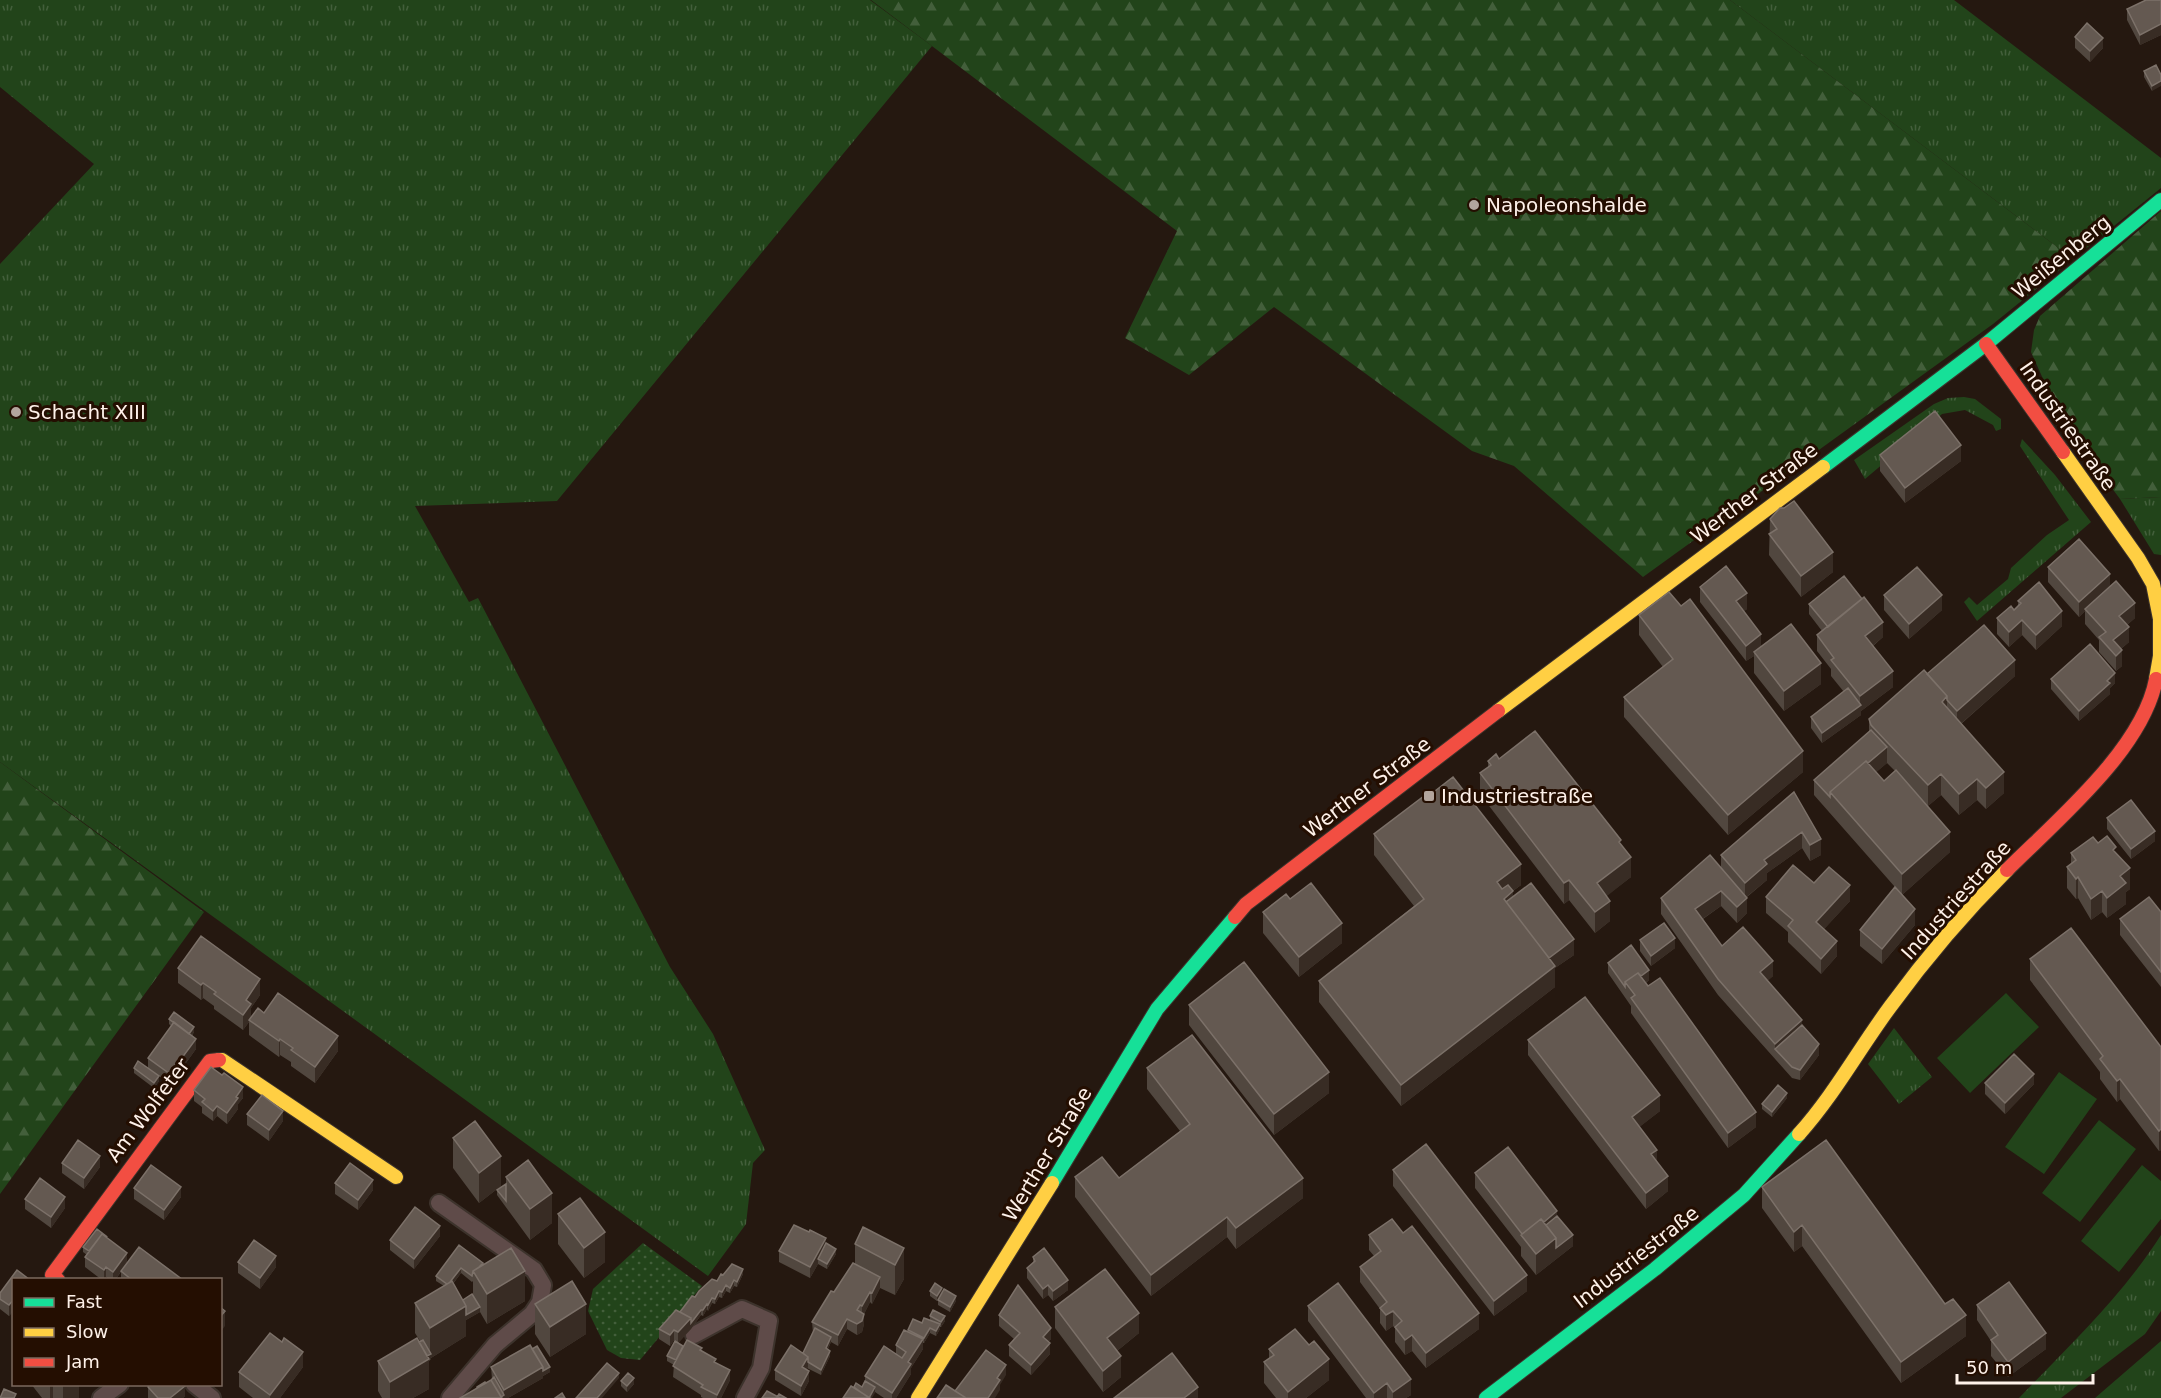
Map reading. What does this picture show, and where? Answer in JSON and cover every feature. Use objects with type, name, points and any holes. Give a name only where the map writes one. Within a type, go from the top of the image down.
[{"type":"street","name":"Weißenberg","points":[[1986,344],[2161,200]]},
{"type":"street","name":"Werther Straße","points":[[918,1398],[1000,1269],[1157,1009],[1246,904],[1365,811],[1986,344]]},
{"type":"street","name":"Industriestraße","points":[[1486,1398],[1655,1269],[1744,1195],[1806,1126],[1845,1075],[1889,1008],[1937,947],[1986,891],[2092,785],[2118,755],[2140,724],[2154,688],[2160,656],[2160,619],[2153,584],[2138,558],[1986,344]]},
{"type":"street","name":"Am Wolfeter","points":[[55,1277],[210,1061],[222,1060],[396,1177]]},
{"type":"street","points":[[439,1203],[534,1270],[543,1285],[540,1302],[532,1314],[495,1345],[450,1398]]},
{"type":"street","points":[[694,1335],[742,1309],[769,1321],[761,1368],[745,1398]]},
{"type":"street","points":[[101,1398],[117,1386]]},
{"type":"street","points":[[197,1386],[212,1398]]},
{"type":"green space","points":[[0,0],[870,0],[932,46],[557,501],[415,506],[469,602],[478,598],[670,967],[713,1034],[765,1150],[753,1163],[746,1224],[708,1276],[0,762],[0,264],[94,164],[0,87]]},
{"type":"green space","points":[[871,0],[1730,0],[2073,259],[1993,324],[1643,577],[1514,466],[1472,451],[1274,307],[1189,375],[1125,338],[1177,231]]},
{"type":"green space","points":[[1730,0],[1954,0],[2161,158],[2161,188],[2073,259]]},
{"type":"green space","points":[[2161,211],[2161,497],[2120,499],[2085,452],[2044,381],[2031,352],[2034,330],[2040,316]]},
{"type":"green space","points":[[1948,398],[1975,399],[2001,419],[2001,429],[1996,431],[1993,425],[1965,410],[1942,414],[1865,479],[1854,460],[1934,404]]},
{"type":"green space","points":[[2022,439],[2055,475],[2091,522],[1977,621],[1964,602],[1969,597],[1977,605],[2008,579],[2011,568],[2047,535],[2069,520],[2020,446]]},
{"type":"green space","points":[[2161,497],[2161,555],[2154,554],[2120,499]]},
{"type":"green space","points":[[0,762],[204,912],[0,1194]]},
{"type":"green space","points":[[2006,993],[2039,1027],[1970,1093],[1937,1058]]},
{"type":"green space","points":[[1894,1028],[1932,1077],[1899,1104],[1868,1064]]},
{"type":"green space","points":[[2059,1072],[2097,1099],[2044,1174],[2005,1147]]},
{"type":"green space","points":[[2099,1120],[2136,1149],[2080,1222],[2042,1193]]},
{"type":"green space","points":[[2142,1165],[2161,1181],[2161,1219],[2119,1272],[2081,1241]]},
{"type":"green space","points":[[2161,1235],[2161,1311],[2145,1334],[2061,1398],[2019,1398],[2112,1300]]},
{"type":"green space","points":[[643,1243],[702,1286],[640,1360],[621,1358],[607,1350],[588,1311],[593,1289]]},
{"type":"green space","points":[[2161,1341],[2161,1398],[2095,1398]]},
{"type":"building","points":[[2146,0],[2161,0],[2161,24],[2140,35],[2127,9]]},
{"type":"building","points":[[2087,23],[2103,38],[2090,51],[2075,37]]},
{"type":"building","points":[[2156,65],[2161,81],[2152,86],[2144,71]]},
{"type":"building","points":[[1935,411],[1961,445],[1905,488],[1880,455]]},
{"type":"building","points":[[1794,501],[1833,552],[1801,576],[1769,534],[1777,529],[1770,519],[1780,508]]},
{"type":"building","points":[[2079,539],[2110,574],[2079,602],[2048,567]]},
{"type":"building","points":[[1726,566],[1747,593],[1736,601],[1761,634],[1746,646],[1700,587]]},
{"type":"building","points":[[1917,567],[1942,595],[1909,624],[1884,595]]},
{"type":"building","points":[[1844,576],[1862,599],[1828,627],[1809,604]]},
{"type":"building","points":[[2116,581],[2135,603],[2119,616],[2129,627],[2113,640],[2122,650],[2116,656],[2099,637],[2106,632],[2085,609]]},
{"type":"building","points":[[2039,582],[2062,611],[2036,635],[2022,620],[2009,632],[1997,618],[2011,606],[2014,610],[2021,603],[2018,601]]},
{"type":"building","points":[[1669,592],[1681,606],[1690,599],[1803,751],[1728,815],[1624,697],[1673,659],[1639,615]]},
{"type":"building","points":[[1864,597],[1883,622],[1865,636],[1893,671],[1860,696],[1831,660],[1834,658],[1817,635]]},
{"type":"building","points":[[1791,624],[1821,663],[1784,691],[1754,652]]},
{"type":"building","points":[[1984,625],[2015,660],[1957,711],[1927,674]]},
{"type":"building","points":[[2090,644],[2115,673],[2107,681],[2110,683],[2079,711],[2051,679]]},
{"type":"building","points":[[1924,670],[1947,696],[1942,702],[2004,772],[1986,788],[1977,779],[1959,794],[1941,774],[1928,785],[1871,725],[1869,719]]},
{"type":"building","points":[[1848,688],[1861,705],[1822,733],[1811,717]]},
{"type":"building","points":[[1871,730],[1887,747],[1868,763],[1866,761],[1830,792],[1830,797],[1814,780]]},
{"type":"building","points":[[1535,731],[1621,840],[1619,842],[1631,857],[1597,883],[1610,901],[1595,912],[1569,880],[1564,883],[1480,773],[1491,765],[1488,761],[1496,754],[1499,759]]},
{"type":"building","points":[[1866,761],[1884,781],[1896,770],[1950,832],[1902,874],[1830,792]]},
{"type":"building","points":[[1453,777],[1521,864],[1497,882],[1502,889],[1508,885],[1513,891],[1504,899],[1555,966],[1401,1085],[1319,981],[1424,899],[1374,834]]},
{"type":"building","points":[[1794,792],[1821,839],[1810,845],[1802,832],[1764,860],[1767,864],[1745,883],[1721,855]]},
{"type":"building","points":[[2131,800],[2155,831],[2131,849],[2107,818]]},
{"type":"building","points":[[2107,836],[2116,847],[2113,850],[2130,868],[2120,876],[2126,883],[2107,898],[2102,891],[2091,899],[2078,877],[2076,879],[2067,867],[2076,860],[2071,853],[2093,837],[2098,843]]},
{"type":"building","points":[[1710,855],[1747,898],[1737,907],[1721,891],[1695,909],[1722,946],[1743,927],[1773,961],[1760,972],[1802,1020],[1775,1044],[1718,979],[1661,898]]},
{"type":"building","points":[[1793,865],[1814,883],[1829,867],[1850,885],[1816,922],[1837,941],[1821,959],[1788,926],[1793,920],[1766,897]]},
{"type":"building","points":[[1311,883],[1342,923],[1299,957],[1263,912],[1286,894],[1290,899]]},
{"type":"building","points":[[1531,883],[1574,939],[1549,958],[1506,902]]},
{"type":"building","points":[[1895,887],[1915,909],[1882,949],[1860,930]]},
{"type":"building","points":[[2149,897],[2161,912],[2161,972],[2120,919]]},
{"type":"building","points":[[1664,923],[1675,938],[1651,956],[1640,940]]},
{"type":"building","points":[[2071,928],[2161,1047],[2161,1129],[2159,1131],[2120,1079],[2117,1081],[2100,1059],[2103,1056],[2030,959]]},
{"type":"building","points":[[201,936],[260,979],[246,1000],[251,1004],[243,1015],[214,994],[216,992],[203,983],[201,985],[178,968]]},
{"type":"building","points":[[1631,945],[1649,970],[1641,976],[1638,973],[1625,982],[1625,987],[1608,963]]},
{"type":"building","points":[[1244,962],[1329,1072],[1274,1114],[1189,1005]]},
{"type":"building","points":[[1638,973],[1648,986],[1660,978],[1756,1112],[1728,1133],[1631,998],[1635,995],[1625,982]]},
{"type":"building","points":[[278,993],[338,1036],[315,1067],[291,1050],[293,1048],[249,1020],[258,1008],[264,1013]]},
{"type":"building","points":[[1585,997],[1660,1095],[1632,1117],[1657,1150],[1651,1154],[1668,1176],[1646,1193],[1528,1040]]},
{"type":"building","points":[[174,1012],[194,1027],[189,1034],[169,1019]]},
{"type":"building","points":[[174,1022],[196,1039],[170,1074],[148,1058]]},
{"type":"building","points":[[1802,1025],[1819,1044],[1800,1070],[1792,1067],[1775,1049]]},
{"type":"building","points":[[1192,1035],[1303,1178],[1236,1228],[1227,1217],[1151,1275],[1075,1177],[1102,1157],[1119,1178],[1190,1124],[1147,1068]]},
{"type":"building","points":[[2014,1054],[2034,1074],[2005,1103],[1985,1083]]},
{"type":"building","points":[[138,1061],[159,1076],[154,1083],[134,1068]]},
{"type":"building","points":[[211,1067],[222,1075],[224,1073],[243,1087],[227,1113],[217,1106],[213,1111],[202,1102],[205,1099],[194,1090]]},
{"type":"building","points":[[1778,1085],[1787,1093],[1772,1112],[1762,1104]]},
{"type":"building","points":[[262,1095],[283,1111],[269,1130],[247,1114]]},
{"type":"building","points":[[475,1121],[501,1156],[479,1173],[453,1138]]},
{"type":"building","points":[[78,1140],[100,1156],[84,1178],[62,1163]]},
{"type":"building","points":[[1826,1140],[1945,1304],[1953,1299],[1966,1315],[1901,1362],[1802,1225],[1794,1232],[1762,1187]]},
{"type":"building","points":[[1426,1144],[1527,1275],[1494,1301],[1393,1170]]},
{"type":"building","points":[[1508,1147],[1557,1211],[1544,1222],[1541,1219],[1522,1234],[1475,1173]]},
{"type":"building","points":[[528,1160],[552,1193],[530,1209],[506,1177]]},
{"type":"building","points":[[350,1163],[373,1180],[358,1200],[335,1183]]},
{"type":"building","points":[[151,1165],[181,1187],[164,1210],[134,1188]]},
{"type":"building","points":[[40,1178],[65,1197],[51,1217],[25,1199]]},
{"type":"building","points":[[506,1184],[506,1201],[497,1190]]},
{"type":"building","points":[[580,1198],[605,1232],[584,1248],[558,1214]]},
{"type":"building","points":[[415,1207],[440,1226],[414,1259],[390,1240]]},
{"type":"building","points":[[1557,1216],[1573,1235],[1556,1248],[1556,1238],[1546,1225]]},
{"type":"building","points":[[1392,1219],[1403,1233],[1412,1226],[1479,1313],[1426,1353],[1412,1335],[1405,1340],[1395,1327],[1402,1321],[1393,1311],[1386,1315],[1380,1308],[1387,1302],[1360,1267],[1381,1251],[1369,1235]]},
{"type":"building","points":[[1541,1219],[1556,1238],[1536,1254],[1521,1235]]},
{"type":"building","points":[[794,1225],[826,1238],[810,1267],[779,1251]]},
{"type":"building","points":[[863,1227],[904,1248],[895,1265],[855,1244]]},
{"type":"building","points":[[97,1229],[106,1236],[102,1234],[89,1251],[83,1247]]},
{"type":"building","points":[[102,1234],[127,1253],[113,1272],[106,1267],[104,1270],[85,1257]]},
{"type":"building","points":[[254,1240],[276,1256],[260,1278],[238,1262]]},
{"type":"building","points":[[826,1243],[836,1249],[827,1264],[818,1259]]},
{"type":"building","points":[[459,1245],[483,1263],[473,1271],[472,1276],[461,1268],[447,1284],[436,1276]]},
{"type":"building","points":[[139,1247],[180,1278],[130,1278],[121,1271]]},
{"type":"building","points":[[511,1248],[525,1271],[487,1294],[473,1271]]},
{"type":"building","points":[[1044,1248],[1068,1280],[1053,1291],[1048,1285],[1043,1289],[1027,1268],[1035,1261],[1033,1257]]},
{"type":"building","points":[[853,1263],[880,1277],[872,1293],[870,1292],[857,1310],[864,1314],[862,1321],[857,1324],[847,1319],[838,1335],[812,1322],[831,1291],[834,1292]]},
{"type":"building","points":[[732,1264],[743,1269],[737,1282],[734,1280],[730,1288],[726,1285],[722,1292],[719,1291],[715,1299],[712,1298],[691,1323],[691,1318],[680,1312],[692,1296],[695,1297],[712,1279],[717,1281]]},
{"type":"building","points":[[1105,1269],[1139,1313],[1107,1338],[1121,1356],[1103,1371],[1055,1307]]},
{"type":"building","points":[[17,1270],[27,1278],[12,1278],[12,1301],[9,1305],[0,1299],[0,1293]]},
{"type":"building","points":[[452,1281],[466,1306],[430,1328],[415,1303]]},
{"type":"building","points":[[572,1281],[586,1304],[550,1327],[535,1304]]},
{"type":"building","points":[[2009,1282],[2046,1333],[2008,1362],[1991,1340],[1998,1335],[1977,1305]]},
{"type":"building","points":[[935,1283],[942,1288],[937,1296],[930,1291]]},
{"type":"building","points":[[1338,1283],[1411,1379],[1393,1392],[1387,1383],[1374,1393],[1308,1306]]},
{"type":"building","points":[[1018,1285],[1051,1328],[1043,1337],[1050,1343],[1031,1365],[1009,1345],[1020,1333],[999,1315]]},
{"type":"building","points":[[944,1289],[956,1296],[950,1307],[938,1300]]},
{"type":"building","points":[[472,1294],[480,1307],[466,1315],[463,1300]]},
{"type":"building","points":[[676,1310],[691,1318],[678,1332],[674,1330],[670,1335],[659,1329]]},
{"type":"building","points":[[933,1310],[945,1316],[941,1322],[930,1316]]},
{"type":"building","points":[[924,1318],[940,1324],[936,1331],[930,1328],[924,1338],[908,1330],[913,1319],[922,1323]]},
{"type":"building","points":[[815,1328],[831,1337],[826,1348],[830,1351],[821,1370],[808,1362],[808,1357],[803,1353]]},
{"type":"building","points":[[1295,1329],[1309,1345],[1314,1341],[1329,1359],[1288,1392],[1264,1362],[1274,1355],[1269,1349]]},
{"type":"building","points":[[904,1330],[923,1339],[908,1362],[911,1364],[892,1393],[865,1376],[884,1346],[902,1358],[906,1352],[896,1345]]},
{"type":"building","points":[[270,1333],[282,1342],[284,1338],[303,1352],[270,1395],[239,1372]]},
{"type":"building","points":[[417,1338],[429,1359],[390,1382],[378,1361]]},
{"type":"building","points":[[423,1340],[431,1354],[427,1356],[419,1342]]},
{"type":"building","points":[[687,1340],[716,1359],[714,1362],[730,1370],[717,1395],[701,1387],[703,1385],[673,1366]]},
{"type":"building","points":[[675,1341],[683,1346],[676,1360],[667,1356]]},
{"type":"building","points":[[530,1345],[543,1367],[504,1390],[491,1367]]},
{"type":"building","points":[[791,1345],[808,1357],[802,1367],[809,1371],[801,1386],[775,1370]]},
{"type":"building","points":[[537,1346],[550,1367],[543,1371],[532,1349]]},
{"type":"building","points":[[986,1350],[1006,1365],[997,1378],[1000,1380],[988,1398],[966,1398],[955,1391]]},
{"type":"building","points":[[1172,1353],[1198,1387],[1184,1398],[1114,1398]]},
{"type":"building","points":[[607,1363],[619,1373],[597,1398],[576,1398]]},
{"type":"building","points":[[628,1373],[634,1378],[627,1386],[621,1381]]},
{"type":"building","points":[[494,1377],[504,1395],[501,1397],[491,1380]]},
{"type":"building","points":[[491,1380],[502,1398],[460,1398]]},
{"type":"building","points":[[865,1381],[875,1387],[869,1398],[854,1387],[856,1383],[862,1387]]},
{"type":"building","points":[[946,1385],[966,1398],[937,1398]]},
{"type":"building","points":[[185,1386],[170,1398],[158,1398],[148,1387]]},
{"type":"building","points":[[851,1386],[870,1398],[843,1398]]},
{"type":"building","points":[[4,1389],[16,1394],[14,1398],[0,1398]]},
{"type":"building","points":[[767,1391],[780,1398],[762,1398]]},
{"type":"building","points":[[562,1393],[565,1398],[555,1398]]},
{"type":"traffic: fast","points":[[1823,467],[1986,344],[2161,200]]},
{"type":"traffic: fast","points":[[1052,1183],[1157,1009],[1235,917]]},
{"type":"traffic: fast","points":[[1486,1398],[1655,1269],[1744,1195],[1799,1134]]},
{"type":"traffic: slow","points":[[2063,452],[2138,558],[2153,584],[2160,619],[2160,656],[2156,679]]},
{"type":"traffic: slow","points":[[1498,711],[1823,467]]},
{"type":"traffic: slow","points":[[1799,1134],[1824,1104],[1917,971],[1960,920],[2007,870]]},
{"type":"traffic: slow","points":[[219,1060],[396,1177]]},
{"type":"traffic: slow","points":[[918,1398],[1052,1183]]},
{"type":"traffic: jam","points":[[1986,344],[2063,452]]},
{"type":"traffic: jam","points":[[2007,870],[2072,806],[2116,757],[2148,705],[2156,679]]},
{"type":"traffic: jam","points":[[1235,917],[1246,904],[1498,711]]},
{"type":"traffic: jam","points":[[56,1278],[52,1275],[210,1061],[219,1060]]},
{"type":"place","name":"Napoleonshalde","points":[[1474,205]]},
{"type":"place","name":"Schacht XIII","points":[[16,412]]},
{"type":"place","name":"Industriestraße","points":[[1429,796]]}]
